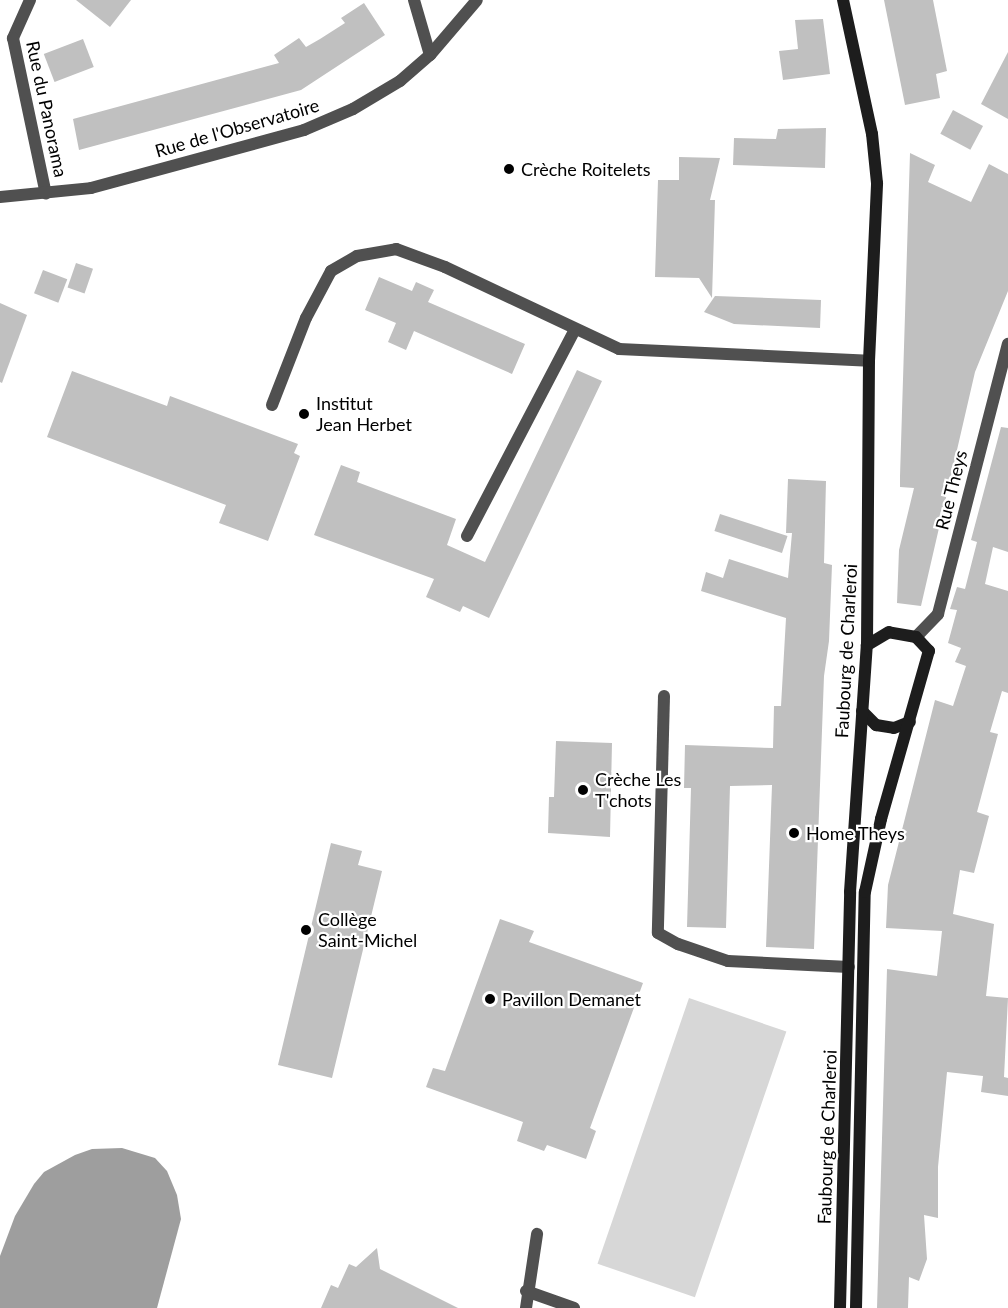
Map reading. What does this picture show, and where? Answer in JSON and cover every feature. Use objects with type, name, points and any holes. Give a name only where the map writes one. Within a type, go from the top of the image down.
[{"type":"main road","name":"Faubourg de Charleroi","points":[[840,1308],[849,967],[868,616],[869,361],[877,183],[872,134],[843,0]]},
{"type":"main road","points":[[856,1308],[869,870],[929,651],[916,637],[889,632],[868,616]]},
{"type":"main road","points":[[867,645],[889,632]]},
{"type":"main road","points":[[862,711],[876,725],[894,728],[910,722]]},
{"type":"street","name":"Rue du Panorama","points":[[30,0],[13,38],[46,194]]},
{"type":"street","points":[[414,0],[430,55]]},
{"type":"street","name":"Rue de l'Observatoire","points":[[0,197],[91,188],[304,130],[353,109],[400,81],[430,55],[477,0]]},
{"type":"street","points":[[272,405],[306,318],[331,271],[357,256],[396,249],[445,267],[619,350],[657,354],[869,361]]},
{"type":"street","points":[[467,536],[575,329]]},
{"type":"street","name":"Rue Theys","points":[[916,637],[938,614],[1008,344]]},
{"type":"street","points":[[664,696],[658,933],[678,944],[728,961],[849,967]]},
{"type":"street","points":[[526,1308],[526,1291],[537,1234]]},
{"type":"street","points":[[526,1291],[574,1308]]},
{"type":"shaded area","points":[[689,998],[786,1032],[695,1297],[598,1264]]},
{"type":"shaded area","points":[[122,1148],[155,1158],[167,1171],[177,1195],[181,1219],[157,1308],[0,1308],[0,1256],[15,1216],[34,1184],[44,1172],[75,1155],[92,1149]]},
{"type":"building","points":[[76,0],[131,0],[110,27]]},
{"type":"building","points":[[884,0],[933,0],[947,71],[936,74],[940,98],[905,105]]},
{"type":"building","points":[[364,3],[385,35],[301,90],[79,150],[73,119],[279,63],[274,55],[299,38],[306,47],[320,39],[345,23],[341,18]]},
{"type":"building","points":[[823,19],[830,74],[783,80],[779,51],[798,49],[795,20]]},
{"type":"building","points":[[83,39],[94,67],[55,82],[44,54]]},
{"type":"building","points":[[1008,52],[1008,119],[981,104]]},
{"type":"building","points":[[953,110],[983,126],[970,150],[940,134]]},
{"type":"building","points":[[826,128],[825,168],[733,165],[734,138],[776,139],[778,129]]},
{"type":"building","points":[[910,153],[935,165],[928,182],[971,202],[989,164],[1008,174],[1008,291],[975,372],[921,606],[897,603],[899,550],[914,488],[900,487]]},
{"type":"building","points":[[679,157],[720,158],[710,200],[715,200],[712,298],[699,278],[655,277],[658,180],[679,180]]},
{"type":"building","points":[[76,263],[93,269],[85,293],[68,288]]},
{"type":"building","points":[[43,270],[67,279],[58,303],[34,293]]},
{"type":"building","points":[[379,277],[412,291],[416,282],[434,290],[428,302],[525,344],[512,374],[414,331],[406,350],[388,342],[396,323],[365,310]]},
{"type":"building","points":[[715,296],[821,300],[820,328],[734,324],[704,312]]},
{"type":"building","points":[[0,303],[27,315],[2,383],[0,382]]},
{"type":"building","points":[[577,370],[602,381],[489,618],[463,606],[460,612],[426,597],[434,579],[314,535],[341,465],[360,472],[357,482],[456,519],[447,545],[485,562]]},
{"type":"building","points":[[72,371],[167,406],[170,396],[298,444],[294,453],[300,456],[268,541],[219,523],[226,505],[47,437]]},
{"type":"building","points":[[1001,427],[1008,428],[1008,552],[993,547],[985,584],[1008,591],[1008,693],[1002,691],[990,732],[998,734],[977,812],[989,816],[974,873],[960,870],[953,914],[994,924],[986,996],[1008,998],[1004,1077],[1008,1078],[1008,1096],[981,1092],[983,1076],[947,1072],[938,1167],[938,1218],[924,1215],[927,1259],[919,1281],[909,1277],[908,1308],[877,1308],[887,969],[937,976],[942,931],[886,928],[888,885],[935,700],[953,706],[966,666],[955,662],[961,648],[948,643],[957,610],[950,609],[957,587],[965,589],[977,542],[971,540]]},
{"type":"building","points":[[788,479],[826,481],[824,563],[832,565],[829,641],[824,676],[814,949],[766,947],[772,785],[730,786],[726,928],[687,927],[691,788],[684,788],[685,745],[773,748],[774,706],[781,706],[786,618],[701,591],[706,572],[723,578],[729,559],[788,578],[792,533],[786,533]]},
{"type":"building","points":[[720,514],[788,536],[782,553],[714,531]]},
{"type":"building","name":"Crèche Les T'chots","points":[[556,741],[612,743],[610,837],[548,833],[549,797],[554,797]]},
{"type":"building","points":[[331,843],[362,851],[358,865],[382,871],[332,1078],[278,1065]]},
{"type":"building","points":[[500,919],[534,931],[529,942],[643,983],[590,1128],[596,1131],[586,1159],[547,1145],[544,1151],[517,1141],[523,1122],[426,1087],[433,1068],[445,1071]]},
{"type":"building","points":[[377,1248],[380,1269],[458,1308],[321,1308],[331,1285],[338,1288],[349,1264],[356,1267]]},
{"type":"place","name":"Crèche Roitelets","points":[[509,169]]},
{"type":"place","name":"Institut Jean Herbet","points":[[304,414]]},
{"type":"place","name":"Crèche Les T'chots","points":[[583,790]]},
{"type":"place","name":"Home Theys","points":[[794,833]]},
{"type":"place","name":"Collège Saint-Michel","points":[[306,930]]},
{"type":"place","name":"Pavillon Demanet","points":[[490,999]]}]
